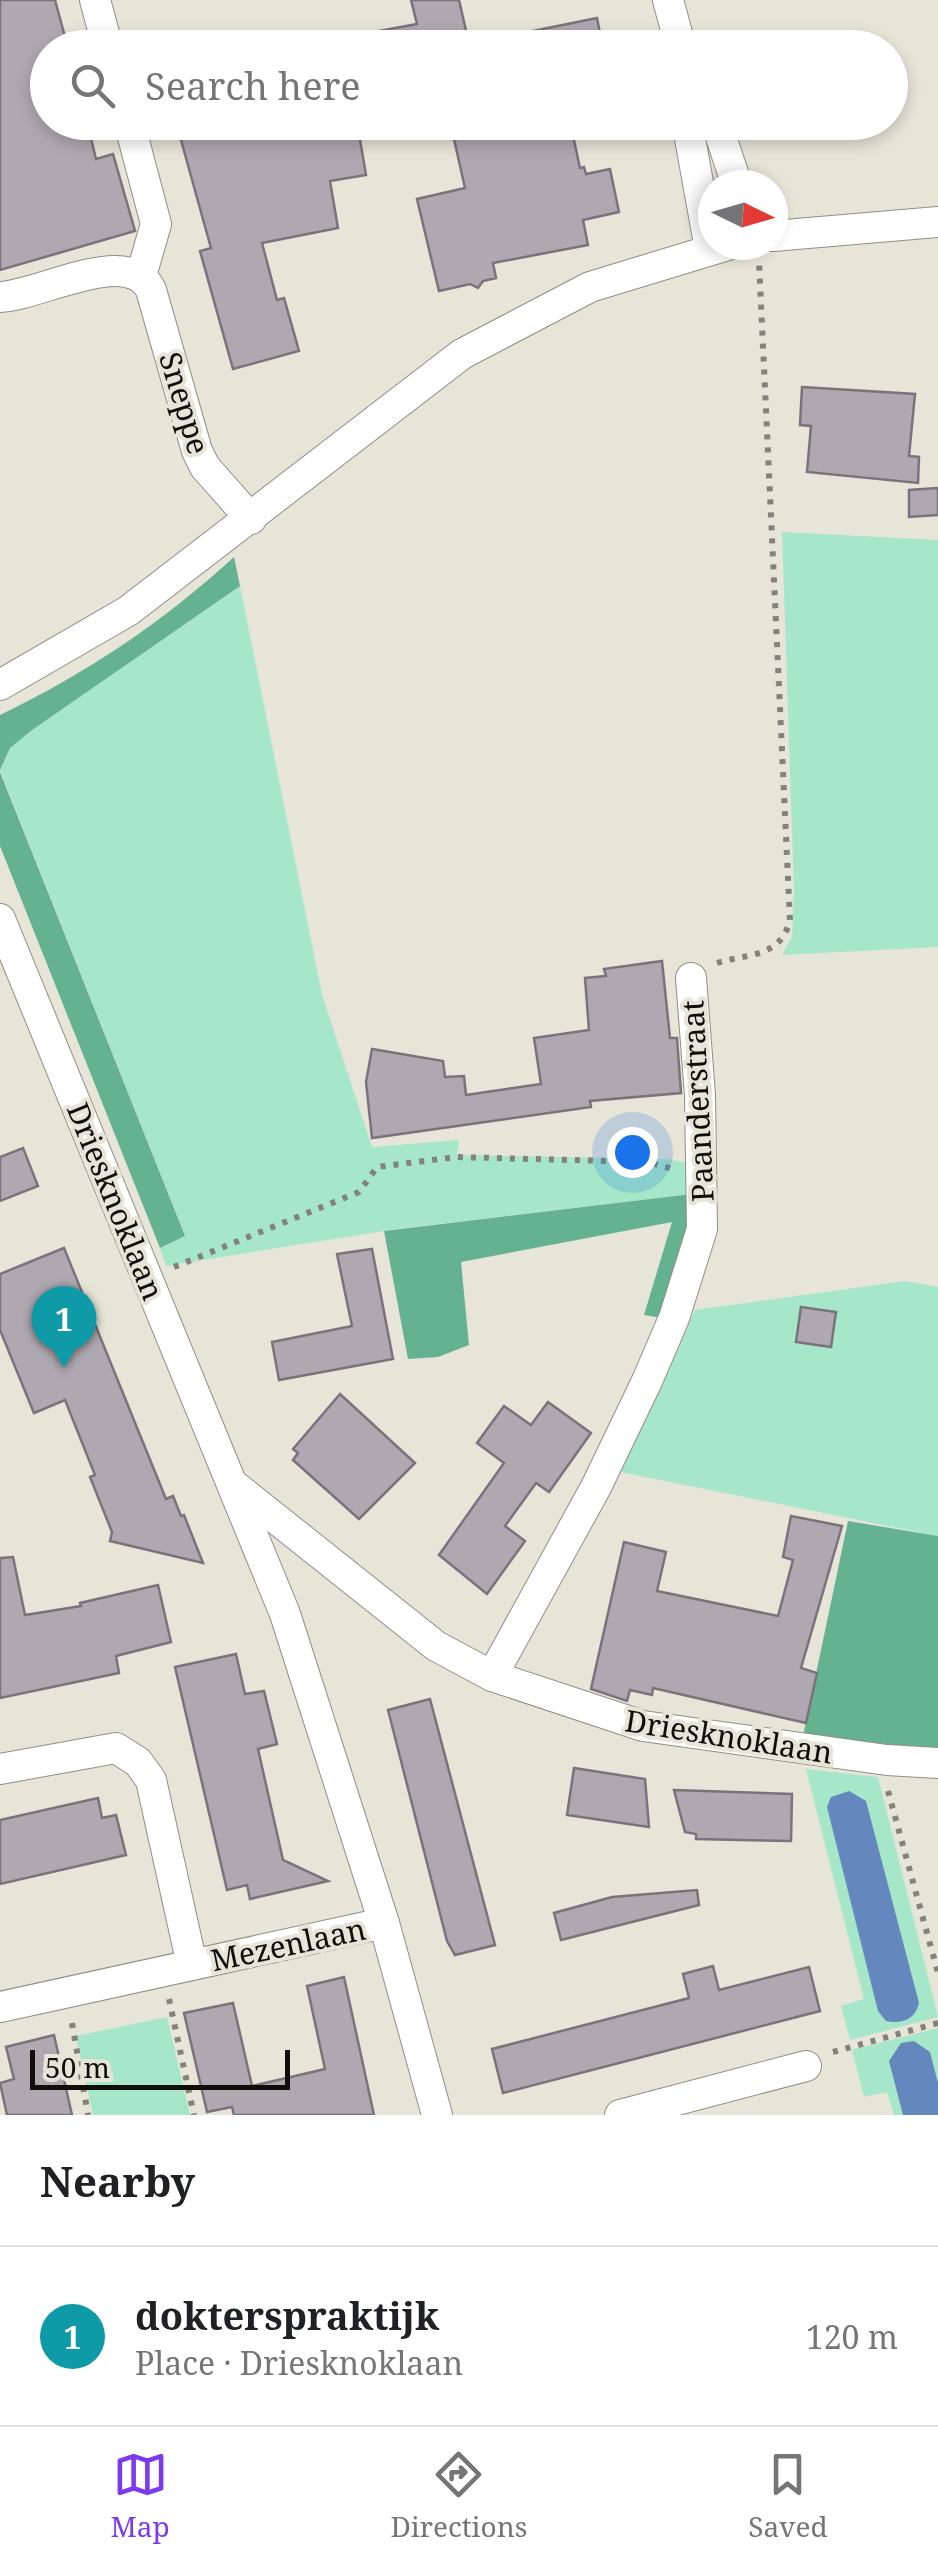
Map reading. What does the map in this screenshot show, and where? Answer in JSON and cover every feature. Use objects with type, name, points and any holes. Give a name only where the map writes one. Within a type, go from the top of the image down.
[{"type":"street","points":[[95,0],[103,30]]},
{"type":"street","points":[[668,0],[676,30]]},
{"type":"street","points":[[0,297],[109,270],[141,276],[156,224],[134,140]]},
{"type":"street","points":[[692,140],[699,170]]},
{"type":"street","points":[[722,140],[732,170]]},
{"type":"street","points":[[788,235],[938,222]]},
{"type":"street","points":[[0,685],[128,610],[462,354],[590,287],[698,254]]},
{"type":"street","name":"Sneppe","points":[[141,276],[151,290],[204,467],[251,519]]},
{"type":"street","name":"Driesknoklaan","points":[[0,919],[285,1614],[384,1923],[437,2115]]},
{"type":"street","name":"Paanderstraat","points":[[492,1676],[596,1487],[654,1365],[702,1229],[703,1176],[691,978]]},
{"type":"street","name":"Driesknoklaan","points":[[231,1483],[436,1646],[492,1676],[643,1726],[887,1760],[938,1763]]},
{"type":"street","name":"Mezenlaan","points":[[0,1770],[116,1748],[138,1762],[150,1780],[178,1968]]},
{"type":"street","name":"Mezenlaan","points":[[0,2007],[384,1923]]},
{"type":"street","points":[[620,2115],[806,2066]]},
{"type":"path","name":"Paanderstraat","points":[[691,978],[703,967],[769,952],[785,938],[790,921],[759,260]]},
{"type":"path","points":[[148,1282],[182,1262],[360,1192],[377,1167],[456,1157],[646,1162],[703,1176]]},
{"type":"path","points":[[887,1760],[884,1779],[938,1973]]},
{"type":"path","points":[[178,1968],[194,2115]]},
{"type":"path","points":[[67,1992],[88,2115]]},
{"type":"path","points":[[806,2066],[845,2046],[938,2023]]},
{"type":"green space","points":[[782,532],[938,540],[938,947],[782,955],[792,936],[794,891]]},
{"type":"green space","points":[[234,557],[240,586],[32,730],[10,748],[0,770],[0,715],[123,645]]},
{"type":"green space","points":[[240,586],[322,995],[372,1147],[459,1140],[457,1155],[668,1159],[699,1166],[700,1193],[396,1229],[166,1266],[160,1248],[185,1236],[0,770],[10,748],[32,730]]},
{"type":"green space","points":[[0,772],[185,1236],[160,1248],[0,846]]},
{"type":"green space","points":[[700,1193],[668,1319],[644,1315],[672,1222],[461,1262],[469,1345],[438,1357],[408,1359],[384,1231]]},
{"type":"green space","points":[[905,1281],[938,1287],[938,1536],[615,1471],[695,1310]]},
{"type":"green space","points":[[848,1521],[938,1536],[938,1749],[803,1736]]},
{"type":"green space","points":[[806,1769],[878,1777],[938,2017],[850,2040],[841,2006],[864,1999]]},
{"type":"green space","points":[[167,2017],[190,2115],[93,2115],[76,2036]]},
{"type":"green space","points":[[938,2028],[938,2115],[894,2115],[887,2092],[864,2097],[852,2050]]},
{"type":"water","points":[[849,1791],[866,1801],[919,2003],[911,2017],[902,2021],[886,2021],[878,2011],[827,1807],[831,1797]]},
{"type":"water","points":[[914,2041],[930,2052],[938,2083],[938,2115],[903,2115],[889,2061],[901,2043]]},
{"type":"building","points":[[0,0],[55,0],[63,30],[30,30],[30,140],[91,140],[96,159],[113,154],[135,231],[0,270]]},
{"type":"building","points":[[411,0],[459,0],[466,30],[384,30],[417,24]]},
{"type":"building","points":[[597,18],[599,30],[538,30]]},
{"type":"building","points":[[181,140],[360,140],[366,175],[330,181],[338,228],[262,243],[277,300],[284,298],[299,351],[233,369],[200,251],[211,248]]},
{"type":"building","points":[[454,140],[574,140],[580,168],[584,167],[586,174],[610,169],[619,212],[583,220],[588,245],[493,263],[496,278],[483,281],[478,288],[470,284],[439,291],[417,199],[465,188]]},
{"type":"building","points":[[802,387],[915,394],[909,456],[919,457],[918,483],[807,472],[811,426],[800,425]]},
{"type":"building","points":[[938,488],[938,515],[909,517],[909,490]]},
{"type":"building","points":[[662,961],[670,1038],[677,1038],[681,1093],[590,1101],[591,1107],[372,1138],[366,1082],[372,1049],[443,1061],[445,1077],[464,1076],[466,1095],[541,1084],[534,1038],[589,1030],[585,978],[606,976],[604,969]]},
{"type":"building","points":[[23,1148],[38,1186],[0,1201],[0,1157]]},
{"type":"building","points":[[64,1248],[166,1499],[173,1496],[181,1516],[184,1515],[203,1563],[110,1541],[112,1532],[90,1477],[95,1475],[65,1400],[34,1413],[0,1330],[0,1274]]},
{"type":"building","points":[[372,1249],[393,1359],[279,1380],[272,1342],[352,1326],[337,1254]]},
{"type":"building","points":[[801,1307],[836,1312],[831,1347],[796,1342]]},
{"type":"building","points":[[340,1394],[415,1463],[359,1519],[293,1460],[298,1453],[293,1449]]},
{"type":"building","points":[[548,1402],[591,1433],[549,1492],[536,1483],[505,1526],[525,1541],[487,1594],[439,1555],[504,1463],[477,1443],[504,1406],[531,1425]]},
{"type":"building","points":[[791,1516],[842,1526],[801,1668],[817,1673],[806,1723],[653,1688],[652,1695],[630,1690],[627,1701],[591,1689],[624,1542],[666,1552],[657,1591],[778,1616],[793,1560],[783,1557]]},
{"type":"building","points":[[13,1557],[25,1615],[81,1606],[80,1603],[158,1585],[171,1642],[116,1656],[119,1673],[0,1698],[0,1558]]},
{"type":"building","points":[[236,1654],[245,1694],[264,1691],[277,1744],[258,1749],[283,1860],[328,1881],[250,1899],[247,1885],[227,1890],[175,1667]]},
{"type":"building","points":[[430,1699],[495,1945],[455,1955],[447,1941],[388,1710]]},
{"type":"building","points":[[574,1768],[645,1779],[649,1827],[567,1815]]},
{"type":"building","points":[[674,1790],[792,1794],[791,1841],[696,1839],[696,1834],[685,1832]]},
{"type":"building","points":[[98,1798],[102,1818],[116,1815],[126,1855],[0,1884],[0,1820]]},
{"type":"building","points":[[697,1890],[699,1905],[561,1940],[554,1913],[612,1897]]},
{"type":"building","points":[[713,1966],[719,1990],[809,1967],[820,2011],[503,2093],[492,2049],[689,1998],[683,1974]]},
{"type":"building","points":[[344,1977],[374,2115],[234,2115],[232,2107],[207,2112],[184,2013],[233,2003],[252,2086],[325,2069],[307,1986]]},
{"type":"building","points":[[54,2035],[72,2115],[7,2115],[0,2083],[14,2079],[6,2047]]},
{"type":"place","name":"dokterspraktijk","points":[[64,1368]]}]
